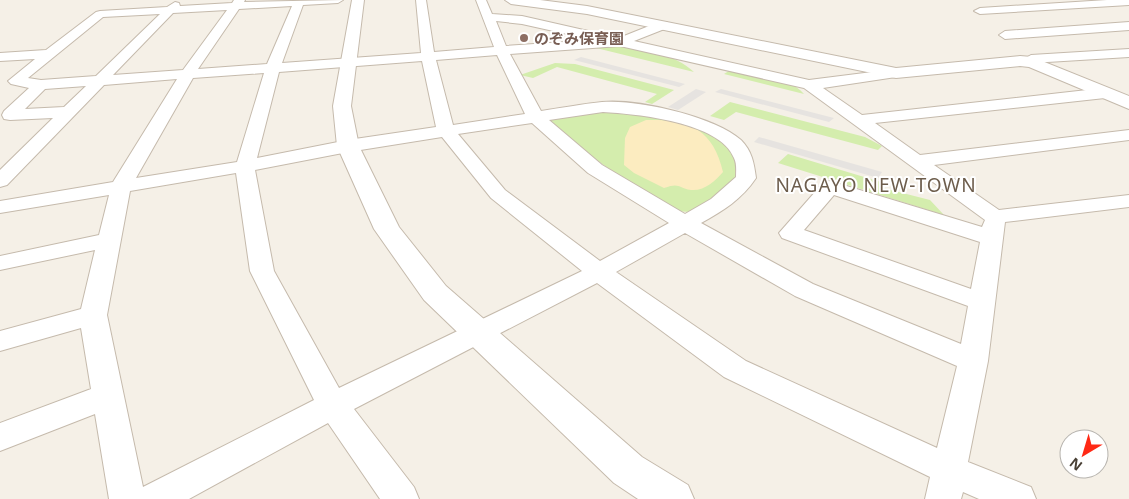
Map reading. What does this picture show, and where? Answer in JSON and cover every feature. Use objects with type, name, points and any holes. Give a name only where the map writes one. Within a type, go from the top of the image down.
[{"type":"street","points":[[338,0],[175,5],[100,14],[16,81],[41,85],[349,64],[428,56],[621,42],[663,25]]},
{"type":"street","points":[[358,0],[342,106],[348,146],[387,229],[435,293],[628,470],[673,499]]},
{"type":"street","points":[[421,0],[428,56],[446,131],[498,194],[599,272],[735,369],[946,485],[1018,499]]},
{"type":"street","points":[[481,0],[502,52],[536,118],[595,169],[684,223],[804,290],[973,361]]},
{"type":"street","points":[[511,0],[570,7],[896,73]]},
{"type":"street","points":[[300,1],[272,69],[245,166],[262,271],[333,405],[401,499]]},
{"type":"street","points":[[1129,2],[976,8],[1032,61],[1129,103]]},
{"type":"street","points":[[128,499],[93,315],[121,186],[187,75],[238,3]]},
{"type":"street","points":[[0,181],[175,5]]},
{"type":"street","points":[[487,17],[522,20],[810,85],[896,73],[1129,53]]},
{"type":"street","points":[[999,29],[1129,26]]},
{"type":"street","points":[[0,57],[50,54]]},
{"type":"street","points":[[1107,56],[1129,64]]},
{"type":"street","points":[[41,85],[10,115],[69,112]]},
{"type":"street","points":[[810,85],[917,161],[994,227]]},
{"type":"street","points":[[860,120],[1105,93]]},
{"type":"street","points":[[0,207],[245,166],[348,146],[603,107],[631,108],[668,113],[698,123],[735,145],[744,158],[746,178],[736,190],[719,204],[599,272],[333,405],[155,499]]},
{"type":"street","points":[[917,161],[1129,135]]},
{"type":"street","points":[[982,302],[790,233],[830,187],[994,227],[1129,201]]},
{"type":"street","points":[[946,485],[973,361],[994,227]]},
{"type":"street","points":[[0,263],[110,240]]},
{"type":"street","points":[[0,341],[93,315]]},
{"type":"street","points":[[0,437],[108,396]]},
{"type":"green space","points":[[620,46],[650,51],[669,57],[694,72],[596,48]]},
{"type":"green space","points":[[555,63],[575,64],[674,90],[652,104],[645,102],[657,94],[557,67],[533,78],[520,75]]},
{"type":"green space","points":[[732,69],[781,80],[798,88],[804,94],[724,74]]},
{"type":"green space","points":[[730,102],[865,137],[882,146],[878,150],[736,112],[724,120],[710,116]]},
{"type":"green space","points":[[618,110],[695,125],[728,146],[735,155],[737,165],[735,177],[727,190],[690,212],[674,211],[622,178],[574,144],[547,119],[550,117]]},
{"type":"green space","points":[[788,154],[884,183],[883,188],[930,200],[944,215],[778,163]]},
{"type":"sand","points":[[646,120],[686,124],[696,129],[713,145],[723,172],[713,182],[696,190],[676,185],[664,188],[634,173],[624,165],[625,138],[630,127]]},
{"type":"shaded area","points":[[581,57],[685,84],[679,87],[574,60]]},
{"type":"shaded area","points":[[696,89],[706,92],[678,110],[668,107]]},
{"type":"shaded area","points":[[721,89],[834,118],[829,122],[715,92]]},
{"type":"shaded area","points":[[759,137],[882,172],[878,178],[754,142]]},
{"type":"place","name":"のぞみ保育園","points":[[524,38]]},
{"type":"district","name":"NAGAYO NEW-TOWN","points":[[876,185]]}]
